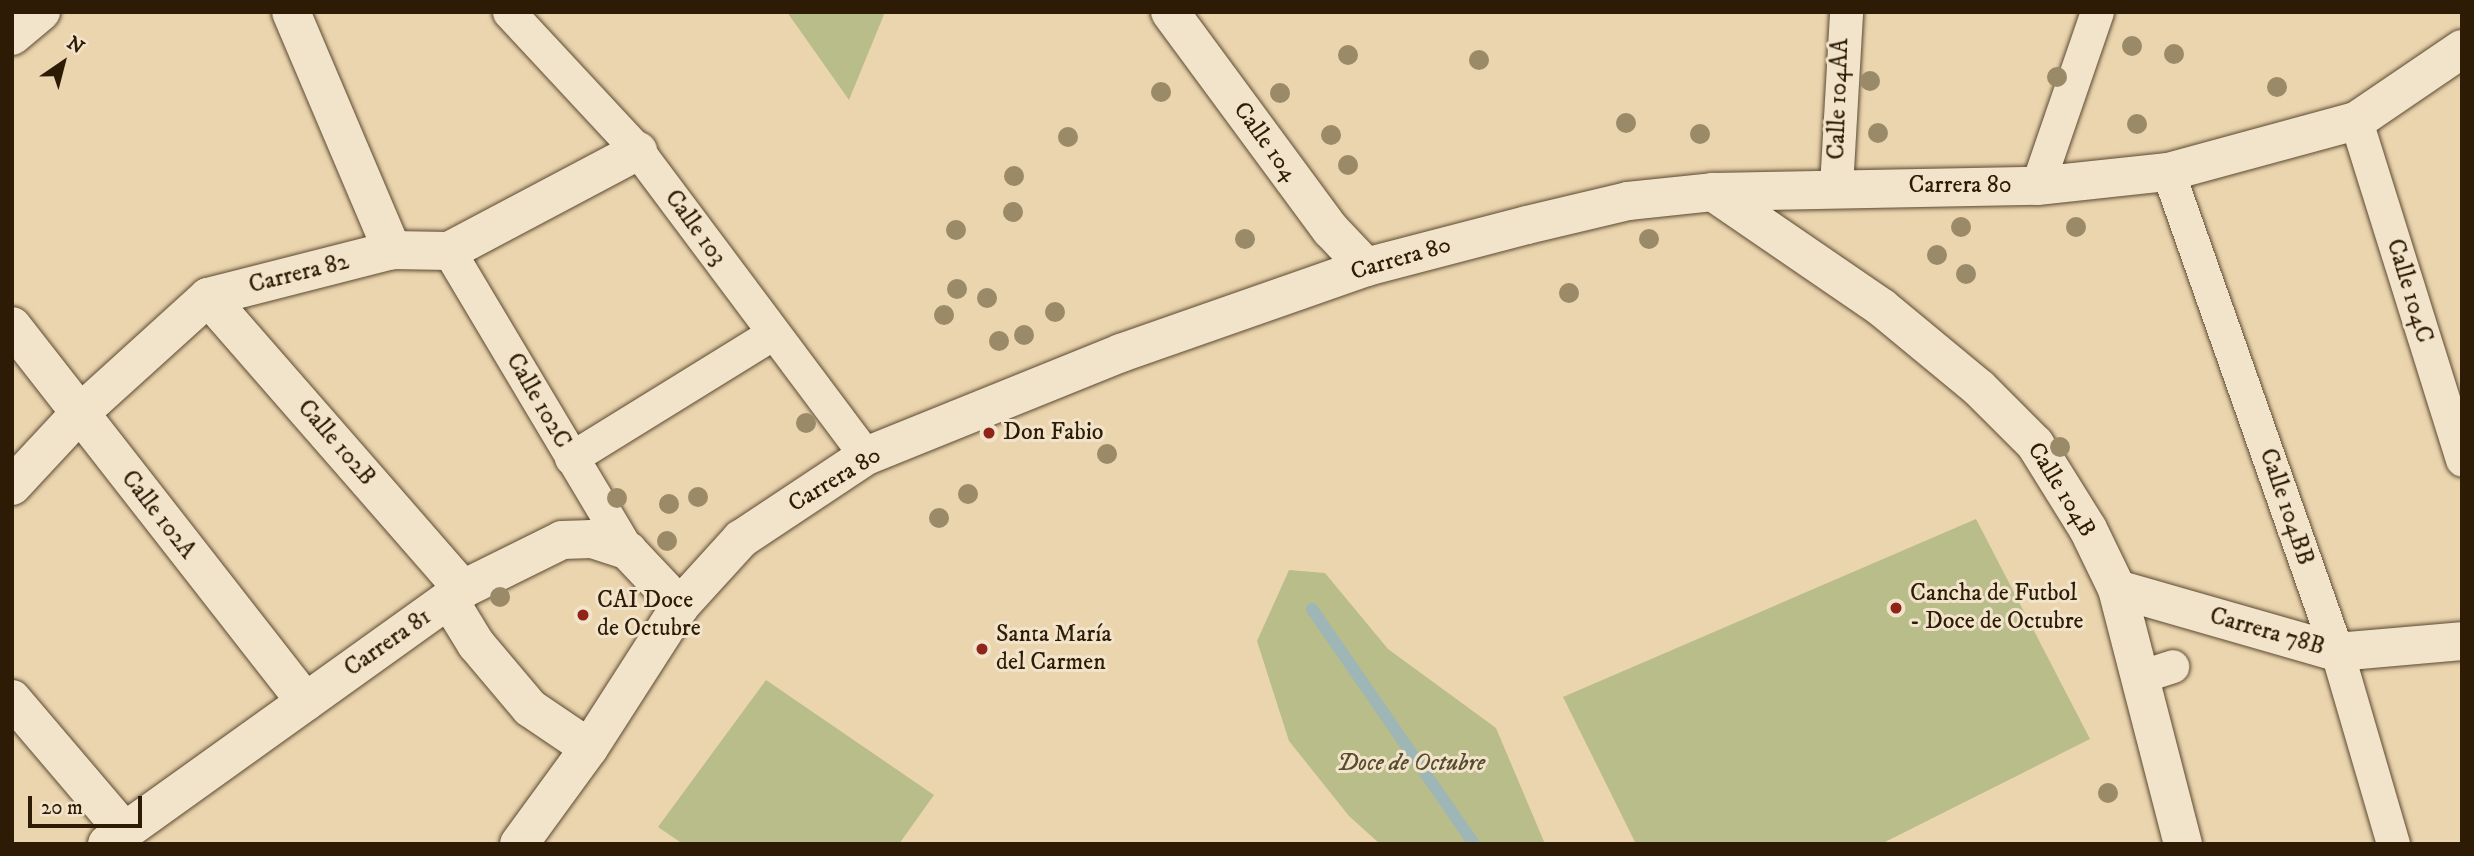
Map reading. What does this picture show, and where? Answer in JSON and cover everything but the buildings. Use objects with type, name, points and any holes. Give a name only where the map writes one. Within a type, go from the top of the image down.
[{"type":"street","points":[[12,36],[41,12]]},
{"type":"street","points":[[291,12],[392,250]]},
{"type":"street","name":"Calle 103","points":[[509,12],[638,151],[772,334],[866,456]]},
{"type":"street","name":"Calle 104AA","points":[[1836,187],[1846,12]]},
{"type":"street","points":[[2037,186],[2097,12]]},
{"type":"street","name":"Calle 104","points":[[1181,16],[1331,230],[1366,267]]},
{"type":"street","name":"Carrera 80","points":[[519,844],[589,748],[680,606],[741,539],[866,456],[1121,353],[1366,267],[1628,201],[1713,192],[1836,187],[2037,186],[2168,172],[2356,121],[2462,49]]},
{"type":"street","name":"Calle 104C","points":[[2356,121],[2462,460]]},
{"type":"street","name":"Carrera 82","points":[[12,486],[79,414],[208,297],[392,250],[449,251],[638,151]]},
{"type":"street","name":"Calle 104BB","points":[[2168,172],[2337,652],[2393,844]]},
{"type":"street","name":"Calle 104B","points":[[1713,192],[1881,307],[1979,388],[2035,444],[2088,529],[2156,672],[2183,844]]},
{"type":"street","name":"Calle 102C","points":[[449,251],[628,551]]},
{"type":"street","name":"Calle 102B","points":[[208,297],[456,594],[476,644],[530,708],[589,748]]},
{"type":"street","name":"Calle 102A","points":[[12,326],[306,702]]},
{"type":"street","points":[[571,458],[772,334]]},
{"type":"street","name":"Carrera 81","points":[[116,838],[456,594],[562,540],[592,539],[628,551],[680,606]]},
{"type":"street","name":"Carrera 78B","points":[[2117,589],[2337,652],[2462,641]]},
{"type":"street","points":[[12,698],[116,838]]},
{"type":"green space","points":[[787,12],[885,12],[849,100]]},
{"type":"green space","name":"Cancha de Futbol - Doce de Octubre","points":[[1976,519],[2090,739],[1881,844],[1636,844],[1563,697]]},
{"type":"green space","name":"Doce de Octubre","points":[[1289,570],[1325,573],[1388,649],[1496,728],[1545,844],[1380,844],[1349,816],[1289,741],[1257,641]]},
{"type":"green space","points":[[766,680],[934,795],[899,844],[683,844],[658,827]]},
{"type":"waterway","points":[[1312,609],[1474,844]]},
{"type":"place","name":"Don Fabio","points":[[989,433]]},
{"type":"place","name":"Cancha de Futbol - Doce de Octubre","points":[[1896,608]]},
{"type":"place","name":"CAI Doce de Octubre","points":[[583,615]]},
{"type":"place","name":"Santa María del Carmen","points":[[982,649]]}]
